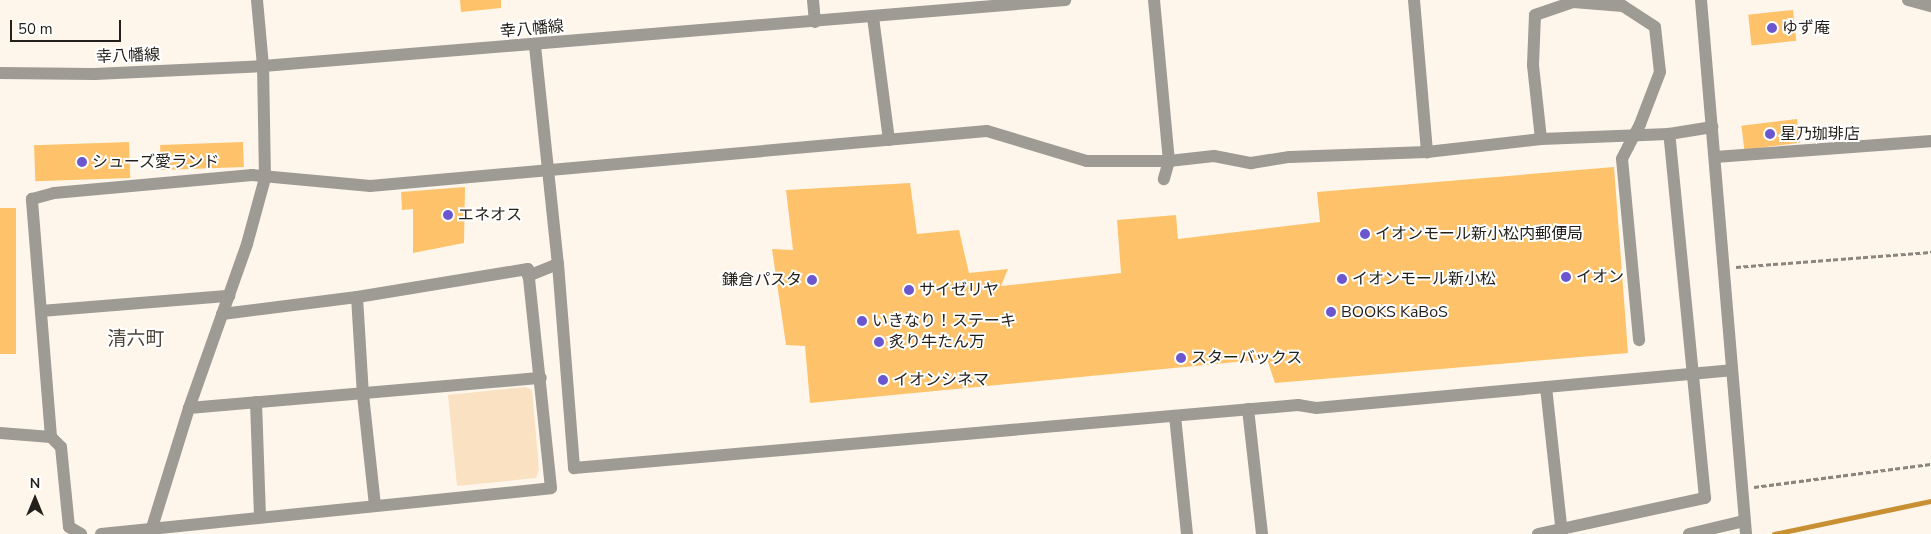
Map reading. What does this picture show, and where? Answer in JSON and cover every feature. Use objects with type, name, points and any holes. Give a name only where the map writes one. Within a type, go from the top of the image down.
[{"type":"street","points":[[151,531],[189,408],[248,244],[265,178],[263,66],[257,0]]},
{"type":"street","points":[[813,0],[815,22]]},
{"type":"street","name":"幸八幡線","points":[[0,73],[95,74],[263,66],[535,46],[1065,0]]},
{"type":"street","points":[[1154,0],[1168,161],[1164,179]]},
{"type":"street","points":[[1414,0],[1427,152]]},
{"type":"street","points":[[1701,0],[1715,157],[1722,268],[1746,534]]},
{"type":"street","points":[[1908,0],[1931,6]]},
{"type":"street","points":[[1541,139],[1533,66],[1535,15],[1574,2],[1623,6],[1655,27],[1660,72],[1640,124],[1622,159],[1639,340]]},
{"type":"street","points":[[873,17],[889,140]]},
{"type":"street","points":[[535,46],[558,264],[574,468],[1248,409],[1298,405],[1316,408],[1731,370]]},
{"type":"street","points":[[81,534],[69,527],[61,447],[51,437],[32,199],[54,193],[252,175],[265,178],[370,186],[987,131],[1087,161],[1168,161],[1214,156],[1251,163],[1290,157],[1427,152],[1541,139],[1669,134],[1712,127]]},
{"type":"street","points":[[1538,534],[1562,532],[1705,498],[1691,374],[1669,134]]},
{"type":"street","points":[[1715,157],[1931,141]]},
{"type":"street","points":[[528,276],[558,264]]},
{"type":"street","points":[[102,534],[151,531],[260,516],[551,488],[541,378],[528,269],[357,297],[222,314]]},
{"type":"street","points":[[41,311],[229,296]]},
{"type":"street","points":[[357,297],[363,395],[375,505]]},
{"type":"street","points":[[189,408],[363,395],[541,378]]},
{"type":"street","points":[[1546,387],[1562,532]]},
{"type":"street","points":[[256,402],[260,516]]},
{"type":"street","points":[[1248,409],[1262,534]]},
{"type":"street","points":[[1175,416],[1186,534]]},
{"type":"street","points":[[0,433],[51,437]]},
{"type":"street","points":[[1689,534],[1744,521]]},
{"type":"path","points":[[1722,268],[1931,252]]},
{"type":"path","points":[[1741,489],[1931,464]]},
{"type":"shaded area","points":[[525,387],[532,390],[539,470],[536,478],[457,486],[448,395]]},
{"type":"building","points":[[460,0],[501,0],[501,8],[461,12]]},
{"type":"building","name":"ゆず庵","points":[[1793,10],[1796,41],[1751,46],[1748,15]]},
{"type":"building","name":"星乃珈琲店","points":[[1797,119],[1800,143],[1744,150],[1741,126]]},
{"type":"building","name":"シューズ愛ランド","points":[[129,142],[130,178],[35,181],[34,145]]},
{"type":"building","points":[[243,142],[244,167],[161,170],[160,145]]},
{"type":"building","name":"イオンモール新小松","points":[[1614,167],[1628,353],[1275,383],[1267,359],[810,403],[805,346],[786,345],[772,249],[793,250],[786,190],[910,183],[917,234],[959,230],[969,273],[1008,269],[1001,286],[1121,273],[1117,220],[1176,215],[1178,239],[1320,222],[1317,192]]},
{"type":"building","points":[[465,187],[464,243],[413,253],[413,209],[402,210],[401,192]]},
{"type":"building","points":[[0,208],[16,208],[16,354],[0,354]]},
{"type":"waterway","points":[[1774,534],[1931,501]]},
{"type":"place","name":"ゆず庵","points":[[1772,28]]},
{"type":"place","name":"星乃珈琲店","points":[[1770,134]]},
{"type":"place","name":"シューズ愛ランド","points":[[82,162]]},
{"type":"place","name":"エネオス","points":[[448,215]]},
{"type":"place","name":"イオンモール新小松内郵便局","points":[[1365,234]]},
{"type":"place","name":"イオン","points":[[1566,277]]},
{"type":"place","name":"イオンモール新小松","points":[[1342,279]]},
{"type":"place","name":"鎌倉パスタ","points":[[812,280]]},
{"type":"place","name":"サイゼリヤ","points":[[909,290]]},
{"type":"place","name":"BOOKS KaBoS","points":[[1331,312]]},
{"type":"place","name":"いきなり！ステーキ","points":[[862,321]]},
{"type":"place","name":"炙り牛たん万","points":[[879,342]]},
{"type":"place","name":"スターバックス","points":[[1181,358]]},
{"type":"place","name":"イオンシネマ","points":[[883,380]]},
{"type":"district","name":"清六町","points":[[136,340]]}]
